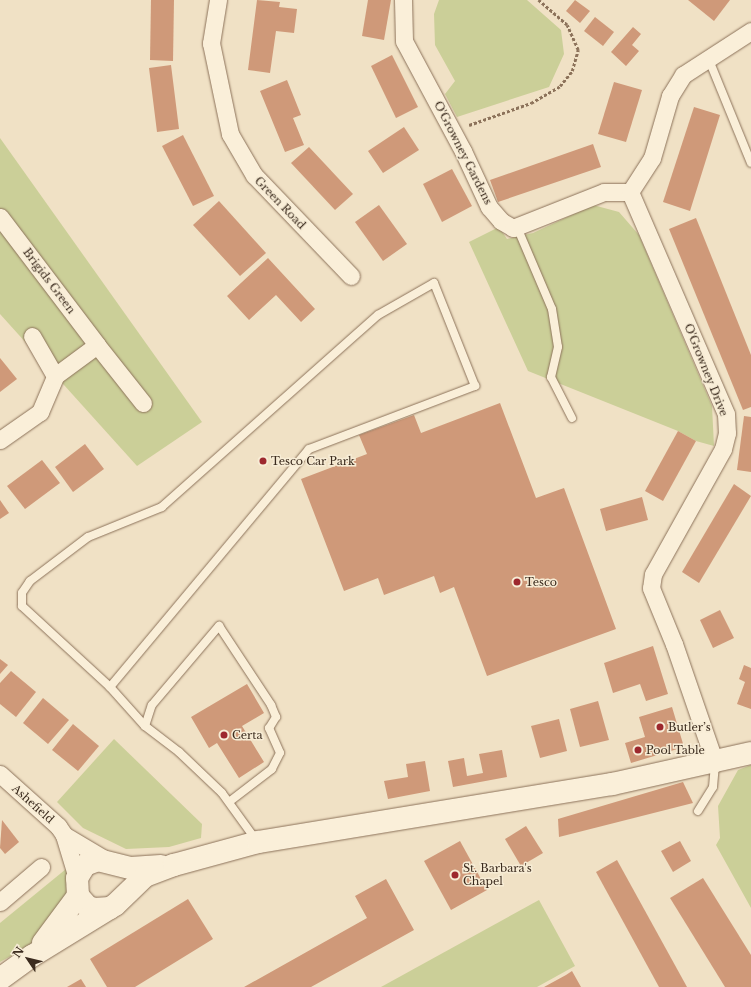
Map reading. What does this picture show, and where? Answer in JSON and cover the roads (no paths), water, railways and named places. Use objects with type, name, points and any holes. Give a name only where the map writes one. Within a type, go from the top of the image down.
[{"type":"street","name":"Green Road","points":[[218,0],[211,43],[230,134],[254,175],[351,276]]},
{"type":"street","name":"O'Growney Gardens","points":[[403,0],[404,41],[453,131],[489,207],[501,221],[513,228],[517,227]]},
{"type":"street","points":[[517,227],[604,192],[630,192],[652,158],[670,96],[682,75],[709,60],[751,31]]},
{"type":"street","name":"O'Growney Drive","points":[[630,192],[726,414],[727,433],[724,449],[653,574],[651,588],[674,644],[715,762]]},
{"type":"street","name":"Brigids Green","points":[[0,217],[143,404]]},
{"type":"street","points":[[32,336],[55,376]]},
{"type":"street","points":[[0,440],[40,412],[55,376],[97,345]]},
{"type":"street","points":[[0,979],[32,956],[115,904],[145,876],[174,864],[258,842],[612,784],[715,762],[751,752]]},
{"type":"street","name":"Ashefield","points":[[0,774],[58,826],[64,835]]},
{"type":"street","points":[[64,835],[110,862],[131,868],[174,864]]},
{"type":"street","points":[[64,835],[77,887],[88,907],[102,910],[115,904],[124,894],[125,880],[110,862]]},
{"type":"street","points":[[32,956],[77,887],[85,865],[91,862],[110,862]]},
{"type":"street","points":[[0,902],[41,867]]},
{"type":"lane","points":[[709,60],[751,163]]},
{"type":"lane","points":[[517,227],[552,309],[558,347],[551,377],[572,418]]},
{"type":"lane","points":[[110,687],[309,449],[475,386],[434,283],[378,315],[162,507],[88,537],[30,581],[22,593],[22,606],[110,687],[145,726],[179,752],[229,802],[258,842]]},
{"type":"lane","points":[[145,726],[152,705],[219,626],[271,705],[276,717],[270,728],[280,753],[272,769],[229,802]]},
{"type":"lane","points":[[698,812],[713,786],[715,762]]},
{"type":"place","name":"Tesco Car Park","points":[[263,461]]},
{"type":"place","name":"Tesco","points":[[517,582]]},
{"type":"place","name":"Butler’s","points":[[660,727]]},
{"type":"place","name":"Certa","points":[[224,735]]},
{"type":"place","name":"Pool Table","points":[[638,750]]},
{"type":"place","name":"St. Barbara's Chapel","points":[[455,875]]}]
